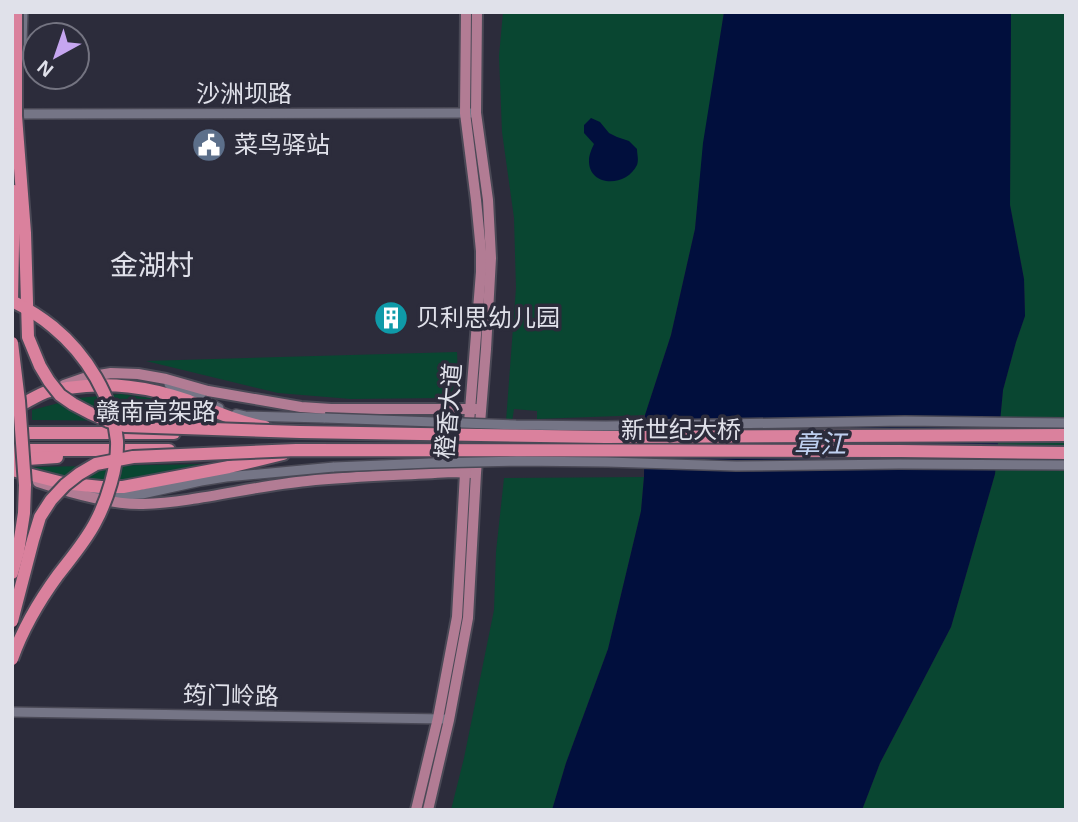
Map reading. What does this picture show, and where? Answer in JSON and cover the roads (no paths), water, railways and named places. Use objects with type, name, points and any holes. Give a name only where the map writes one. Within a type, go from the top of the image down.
[{"type":"highway","points":[[12,659],[39,602],[76,552],[104,505],[111,482],[117,441],[105,393],[93,372],[53,327],[12,301],[15,12]]},
{"type":"highway","points":[[16,115],[25,233],[28,337],[48,381],[60,395],[90,413],[125,426],[300,432]]},
{"type":"highway","points":[[12,343],[25,494],[18,552],[12,573]]},
{"type":"highway","points":[[48,391],[110,384],[133,387],[163,392],[223,416],[262,427],[300,432]]},
{"type":"highway","points":[[12,424],[124,433]]},
{"type":"highway","name":"赣南高架路","points":[[12,433],[300,432]]},
{"type":"highway","name":"新世纪大桥","points":[[300,432],[605,437],[1066,435]]},
{"type":"highway","name":"赣南高架路","points":[[12,450],[296,450]]},
{"type":"highway","points":[[12,460],[135,450]]},
{"type":"highway","points":[[12,472],[63,483],[123,487],[229,467],[296,450]]},
{"type":"highway","points":[[12,621],[40,517],[51,499],[79,474],[96,464],[134,457],[296,450]]},
{"type":"highway","name":"新世纪大桥","points":[[296,450],[901,450],[1066,453]]},
{"type":"main road","points":[[12,39],[15,12]]},
{"type":"main road","name":"橙香大道","points":[[428,810],[444,719],[457,617],[476,409],[481,251],[470,113],[466,12]]},
{"type":"main road","name":"橙香大道","points":[[470,113],[477,14]]},
{"type":"main road","points":[[12,410],[48,391],[86,377],[111,373],[166,379],[208,391],[301,407],[476,409]]},
{"type":"main road","points":[[27,479],[84,495],[140,504],[190,500],[306,481],[471,473]]},
{"type":"main road","name":"橙香大道","points":[[416,810],[444,719]]},
{"type":"street","points":[[12,198],[23,12]]},
{"type":"street","name":"沙洲坝路","points":[[16,115],[470,113]]},
{"type":"street","points":[[111,373],[164,383],[245,416],[516,425],[905,421],[1066,423]]},
{"type":"street","points":[[12,472],[27,479],[82,492],[142,494],[226,477],[334,467],[430,463],[607,462],[736,467],[1066,465]]},
{"type":"street","name":"筠门岭路","points":[[12,712],[444,719]]},
{"type":"water","name":"章江","points":[[724,12],[1011,12],[1010,205],[1024,279],[1025,316],[1003,390],[995,474],[951,627],[880,763],[862,810],[552,810],[566,763],[608,649],[641,511],[645,415],[671,335],[695,229],[703,143]]},
{"type":"water","points":[[591,118],[600,122],[609,133],[629,141],[637,149],[637,165],[625,178],[617,181],[601,180],[590,169],[589,158],[594,144],[584,133],[584,125]]},
{"type":"place","name":"菜鸟驿站","points":[[209,145]]},
{"type":"place","name":"贝利思幼儿园","points":[[391,318]]},
{"type":"district","name":"金湖村","points":[[152,265]]}]
